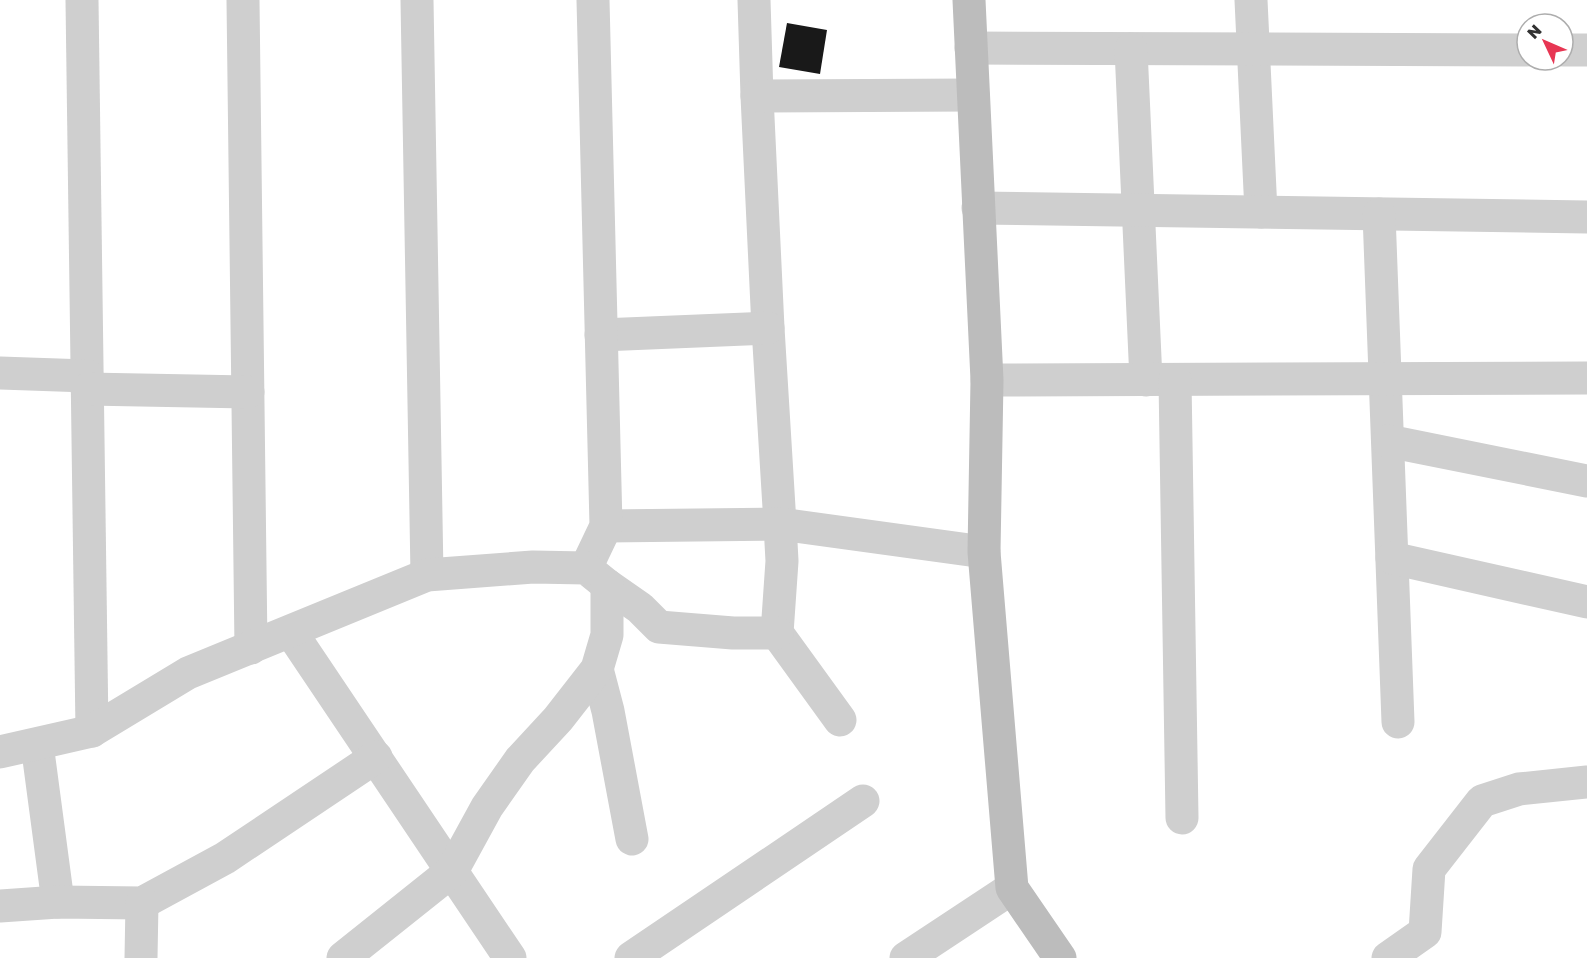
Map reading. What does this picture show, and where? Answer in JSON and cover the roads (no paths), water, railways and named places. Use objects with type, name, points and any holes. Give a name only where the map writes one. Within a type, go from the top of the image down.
[{"type":"street","points":[[82,0],[92,732]]},
{"type":"street","points":[[243,0],[251,648]]},
{"type":"street","points":[[417,0],[427,576]]},
{"type":"street","points":[[343,958],[452,871],[487,807],[520,760],[558,719],[597,669],[607,634],[597,577],[606,526],[593,0]]},
{"type":"street","points":[[754,0],[768,328],[782,561],[777,633],[840,720]]},
{"type":"street","points":[[969,0],[987,380],[984,552],[1012,888],[1060,958]]},
{"type":"street","points":[[1251,0],[1261,213]]},
{"type":"street","points":[[971,48],[1515,50]]},
{"type":"street","points":[[1131,49],[1138,210],[1160,380],[1182,818]]},
{"type":"street","points":[[757,96],[973,95]]},
{"type":"street","points":[[978,208],[1587,217]]},
{"type":"street","points":[[1379,214],[1398,722]]},
{"type":"street","points":[[602,336],[768,328]]},
{"type":"street","points":[[0,373],[87,382],[248,392]]},
{"type":"street","points":[[987,380],[1587,378]]},
{"type":"street","points":[[1388,441],[1587,481]]},
{"type":"street","points":[[606,526],[780,524],[984,552]]},
{"type":"street","points":[[1392,558],[1587,603]]},
{"type":"street","points":[[0,752],[92,732],[188,673],[427,576],[533,567],[597,577],[640,608],[659,627]]},
{"type":"street","points":[[607,634],[659,627],[733,633],[777,633]]},
{"type":"street","points":[[291,632],[510,958]]},
{"type":"street","points":[[597,669],[608,711],[632,839]]},
{"type":"street","points":[[37,744],[58,902]]},
{"type":"street","points":[[0,906],[58,902],[142,903],[225,858],[376,758]]},
{"type":"street","points":[[1388,958],[1425,932],[1429,869],[1482,801],[1519,789],[1587,782]]},
{"type":"street","points":[[631,958],[863,801]]},
{"type":"street","points":[[906,958],[1012,888]]},
{"type":"street","points":[[141,958],[142,903]]}]
